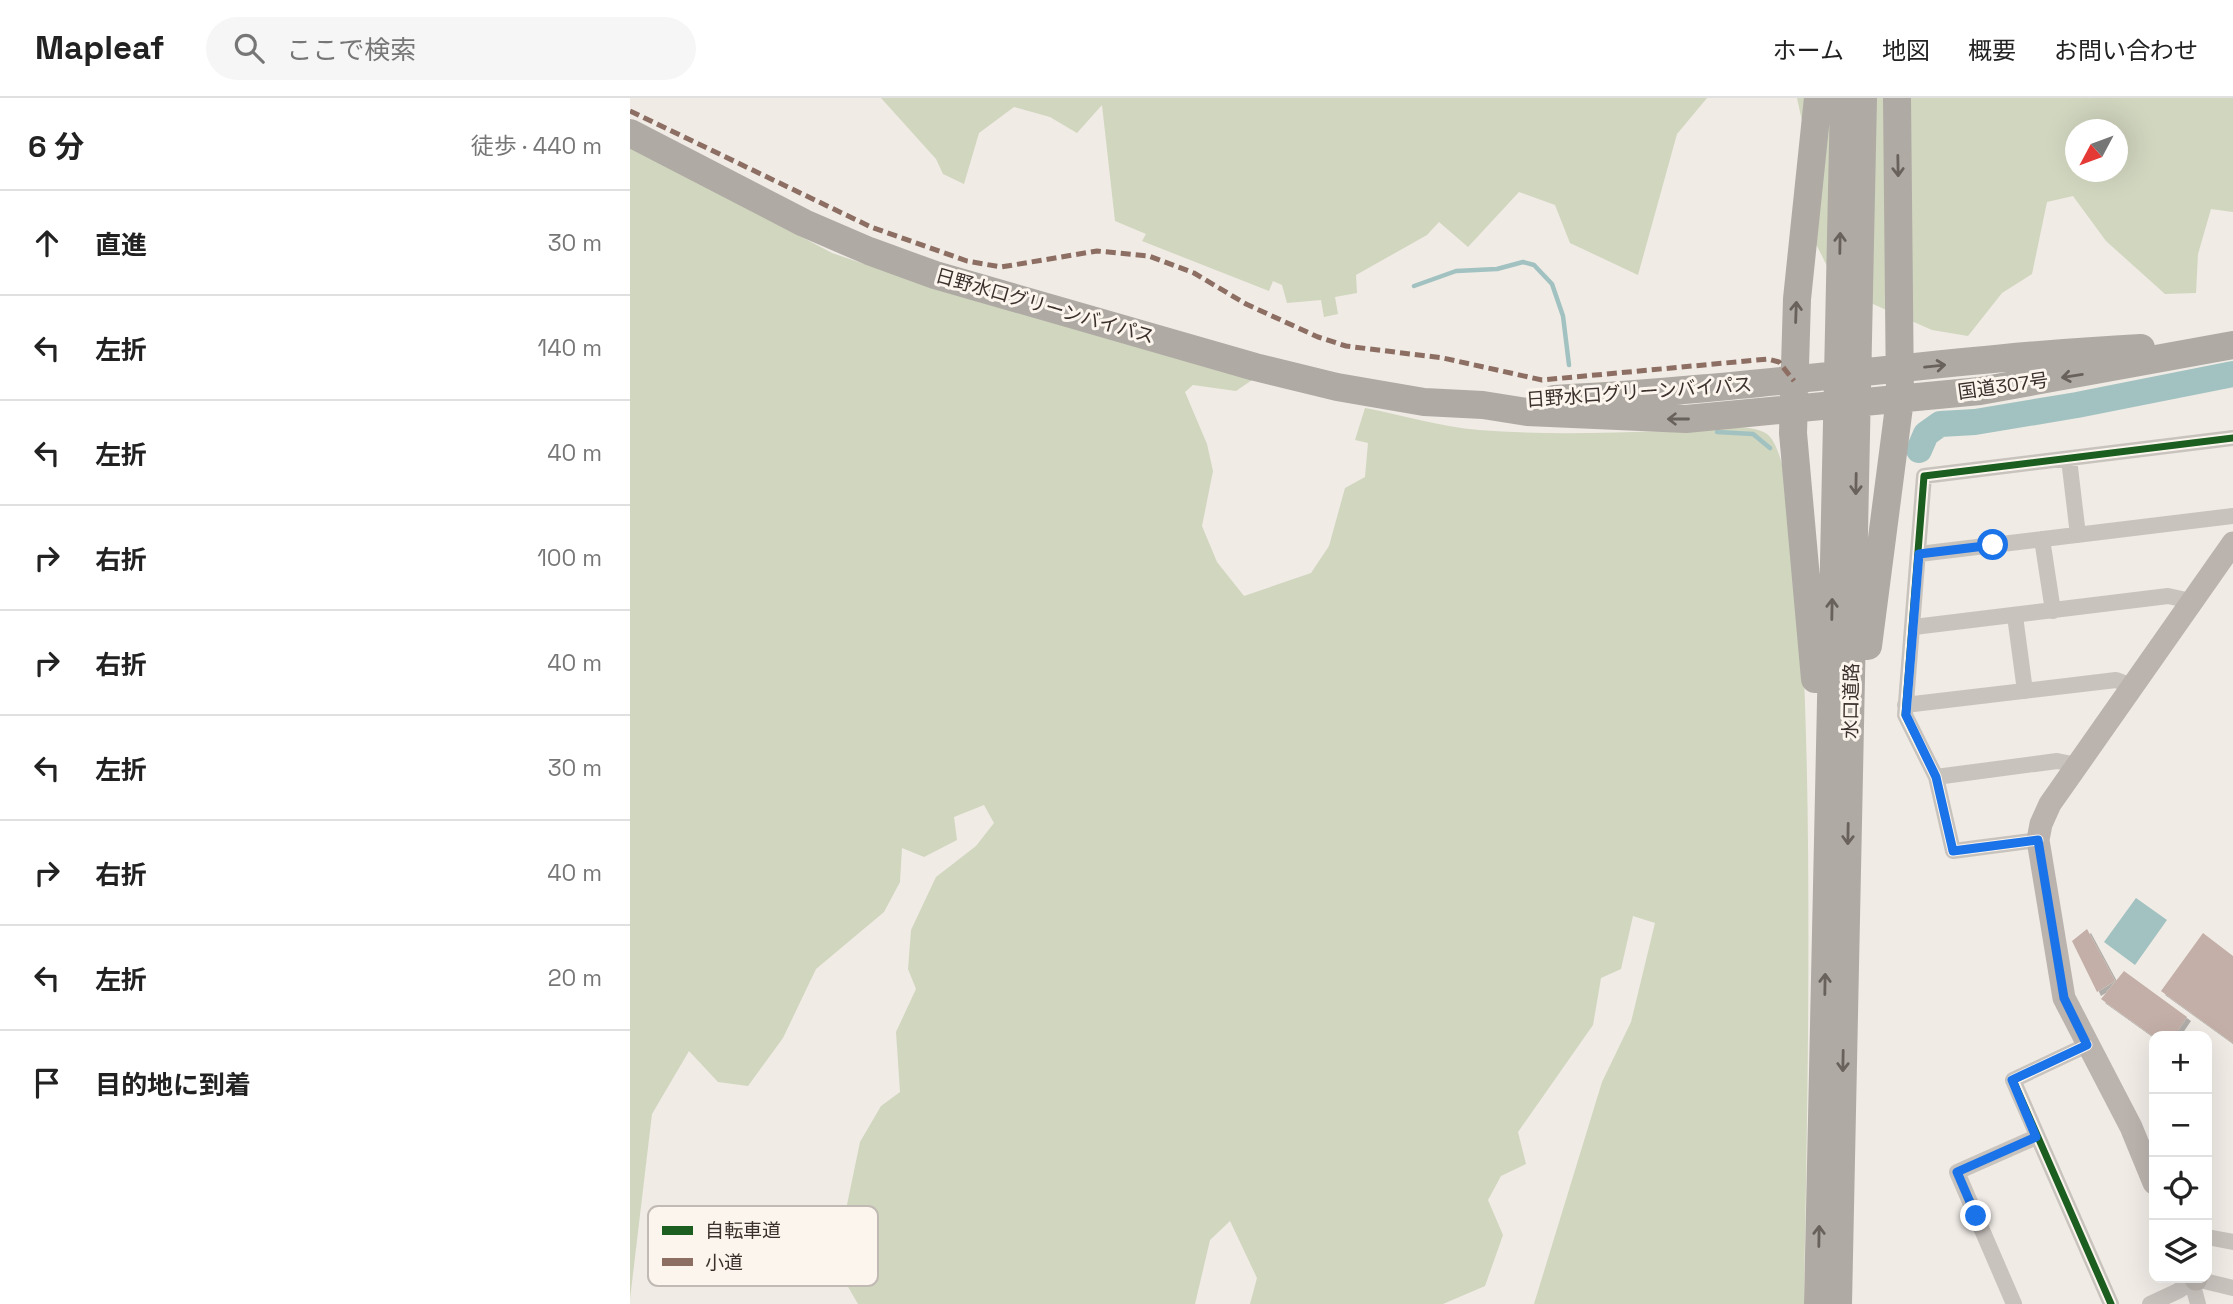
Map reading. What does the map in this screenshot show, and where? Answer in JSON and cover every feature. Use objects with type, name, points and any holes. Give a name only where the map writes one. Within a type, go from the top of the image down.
[{"type":"highway","points":[[1818,98],[1797,299],[1794,394],[1795,458],[1815,675],[1820,789],[1828,805]]},
{"type":"highway","name":"水口道路","points":[[1838,1304],[1849,785],[1844,98]]},
{"type":"highway","name":"水口道路","points":[[1847,360],[1863,98]]},
{"type":"highway","points":[[1849,785],[1856,776],[1868,646],[1900,399],[1897,98]]},
{"type":"highway","name":"日野水口グリーンバイパス","points":[[630,133],[804,223],[935,275],[1206,353],[1337,387],[1424,402],[1483,405],[1527,412],[1686,419],[1745,413],[1794,394]]},
{"type":"highway","name":"国道307号","points":[[1794,394],[1901,369],[2066,352],[2222,346]]},
{"type":"highway","name":"国道307号","points":[[1794,394],[1900,399],[1992,389],[2201,353],[2222,346]]},
{"type":"highway","name":"日野水口グリーンバイパス","points":[[1483,405],[1492,402],[1794,394]]},
{"type":"highway","points":[[1745,413],[1764,419],[1779,430],[1795,458]]},
{"type":"highway","name":"水口道路","points":[[1818,1304],[1828,805],[1847,419]]},
{"type":"street","points":[[2038,840],[1953,851],[1936,777],[1906,715],[1924,477],[2233,438]]},
{"type":"street","points":[[2069,459],[2078,535]]},
{"type":"street","points":[[1919,554],[2233,516]]},
{"type":"street","points":[[2042,539],[2053,611]]},
{"type":"street","points":[[2149,1171],[2131,1127],[2064,998],[2038,840],[2041,824],[2050,804],[2233,543]]},
{"type":"street","points":[[1914,627],[2168,596],[2191,601]]},
{"type":"street","points":[[2015,616],[2025,691]]},
{"type":"street","points":[[1905,705],[2116,680],[2132,686]]},
{"type":"street","points":[[1936,777],[2057,761],[2077,765]]},
{"type":"street","points":[[2087,1045],[2012,1080],[2111,1304]]},
{"type":"street","points":[[2014,1304],[1957,1172],[2036,1137]]},
{"type":"street","points":[[2212,1238],[2233,1242]]},
{"type":"street","points":[[2150,1304],[2188,1283]]},
{"type":"street","points":[[2195,1283],[2198,1304]]},
{"type":"street","points":[[2210,1283],[2233,1289]]},
{"type":"green space","points":[[881,98],[1707,98],[1677,134],[1638,275],[1570,243],[1555,205],[1519,192],[1468,247],[1439,222],[1427,235],[1356,275],[1357,293],[1335,297],[1338,314],[1324,317],[1321,300],[1287,303],[1282,285],[1273,281],[1269,291],[1142,241],[1146,234],[1115,221],[1102,105],[1077,133],[1050,117],[1014,107],[979,133],[964,184],[943,174],[936,159]]},
{"type":"green space","points":[[1797,98],[2233,98],[2233,212],[2211,209],[2198,254],[2196,293],[2165,294],[2106,241],[2073,196],[2047,202],[2032,274],[2002,293],[1968,336],[1932,330],[1857,297],[1836,284],[1816,244],[1817,190]]},
{"type":"green space","points":[[630,146],[832,253],[926,285],[1252,380],[1236,391],[1193,385],[1185,392],[1207,444],[1213,471],[1202,526],[1217,562],[1244,596],[1311,573],[1329,546],[1345,488],[1365,477],[1368,443],[1355,440],[1365,408],[1450,426],[1502,432],[1596,433],[1733,427],[1759,430],[1767,434],[1786,479],[1798,572],[1805,699],[1808,991],[1804,1304],[1534,1304],[1602,1082],[1631,1022],[1655,923],[1633,916],[1621,969],[1601,978],[1593,1025],[1518,1132],[1526,1164],[1501,1176],[1488,1200],[1503,1235],[1485,1286],[1443,1304],[1250,1304],[1257,1278],[1230,1221],[1210,1240],[1195,1304],[858,1304],[848,1286],[878,1286],[878,1206],[847,1206],[860,1142],[881,1106],[900,1092],[896,1032],[916,989],[908,969],[911,930],[936,877],[976,846],[994,823],[984,805],[954,817],[957,840],[924,857],[902,848],[900,882],[884,912],[816,969],[783,1038],[748,1086],[718,1082],[689,1051],[652,1114],[630,1299]]},
{"type":"water","points":[[2136,898],[2167,920],[2135,965],[2104,942]]},
{"type":"building","points":[[2087,929],[2115,981],[2097,992],[2072,941]]},
{"type":"building","points":[[2203,933],[2233,956],[2233,1043],[2161,991]]},
{"type":"building","points":[[2124,971],[2187,1017],[2177,1031],[2149,1031],[2149,1033],[2101,999]]},
{"type":"waterway","points":[[1414,286],[1456,271],[1497,269],[1523,262],[1534,265],[1552,284],[1563,316],[1569,365]]},
{"type":"waterway","points":[[1919,450],[1926,434],[1940,424],[1975,422],[2077,405],[2233,374]]},
{"type":"waterway","points":[[1717,432],[1753,434],[1770,448]]},
{"type":"marked path","points":[[630,111],[871,227],[967,261],[1001,267],[1097,251],[1149,256],[1194,273],[1246,304],[1318,337],[1346,346],[1443,358],[1542,380],[1768,359],[1779,362],[1794,381]]},
{"type":"cycle path","points":[[2038,840],[1953,851],[1936,777],[1905,715],[1924,476],[2233,438]]},
{"type":"cycle path","points":[[2087,1045],[2013,1080],[2111,1304]]},
{"type":"route","points":[[1976,1216],[1957,1172],[2036,1137],[2012,1080],[2087,1045],[2064,998],[2038,840],[1953,851],[1936,777],[1906,715],[1919,554],[1993,545]]}]
